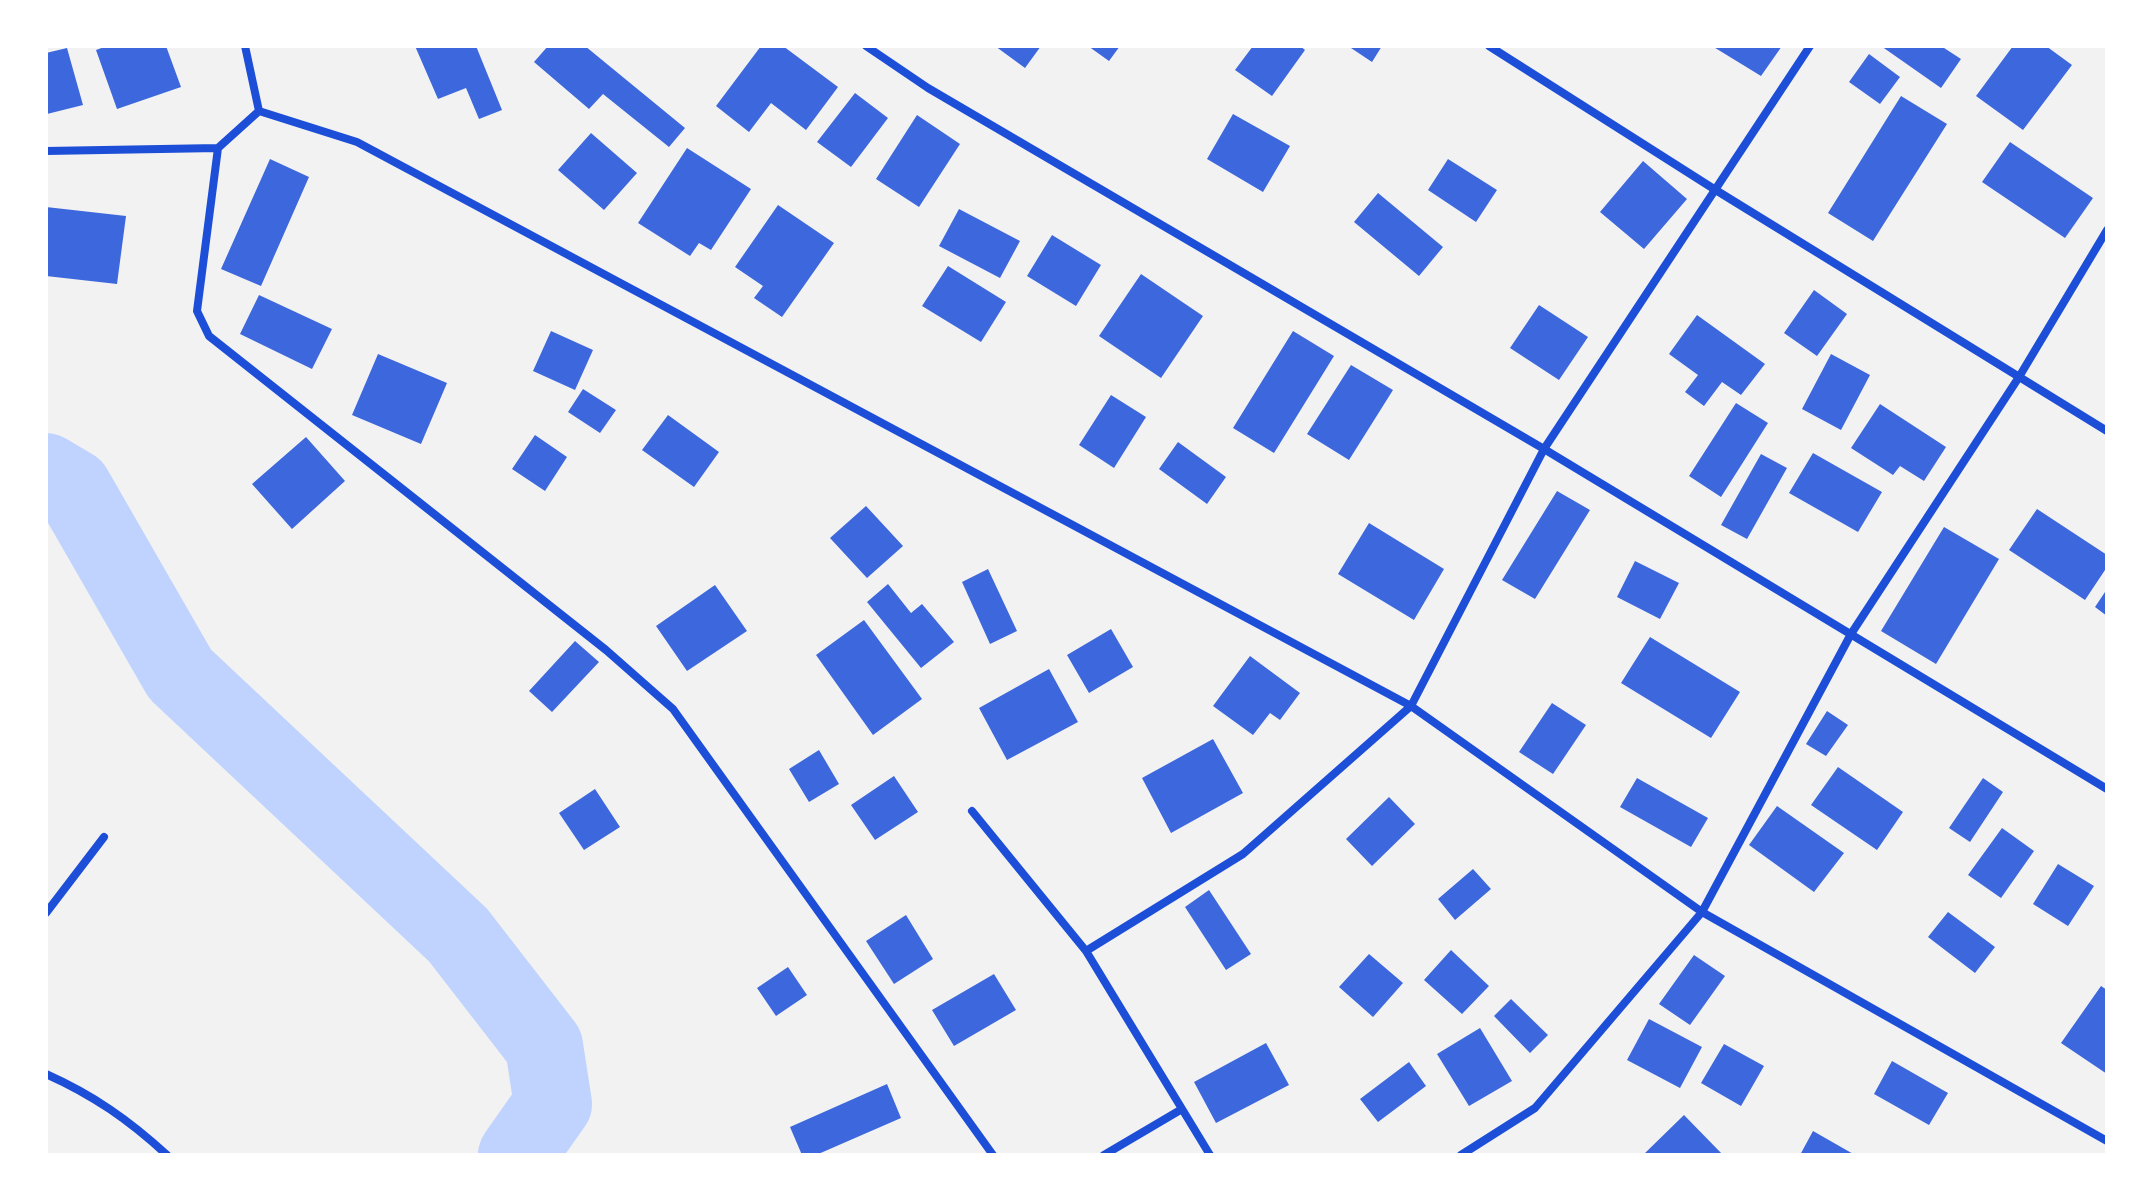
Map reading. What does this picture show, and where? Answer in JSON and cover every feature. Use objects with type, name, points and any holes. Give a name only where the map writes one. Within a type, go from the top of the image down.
[{"type":"street","points":[[245,46],[259,111]]},
{"type":"street","points":[[866,46],[928,88],[1544,449],[2107,789]]},
{"type":"street","points":[[1489,46],[1714,189],[2107,431]]},
{"type":"street","points":[[1086,951],[1243,854],[1411,706],[1544,449],[1810,46]]},
{"type":"street","points":[[259,111],[218,148],[197,311],[209,336],[606,650],[673,709],[993,1155]]},
{"type":"street","points":[[259,111],[357,142],[1411,706],[1702,912],[2107,1141]]},
{"type":"street","points":[[46,151],[218,148]]},
{"type":"street","points":[[1461,1155],[1535,1108],[1702,912],[1851,634],[2019,377],[2107,230]]},
{"type":"street","points":[[972,811],[1086,951],[1210,1155]]},
{"type":"street","points":[[46,913],[104,837]]},
{"type":"street","points":[[46,1074],[89,1093],[129,1120],[167,1155]]},
{"type":"street","points":[[1104,1155],[1182,1109]]},
{"type":"building","points":[[107,46],[166,46],[181,87],[117,109],[96,50]]},
{"type":"building","points":[[415,46],[476,46],[502,110],[479,119],[466,88],[438,99]]},
{"type":"building","points":[[548,46],[585,46],[685,128],[669,147],[603,94],[589,109],[534,62]]},
{"type":"building","points":[[761,46],[783,46],[838,87],[806,130],[771,103],[749,132],[716,106]]},
{"type":"building","points":[[995,46],[1041,46],[1025,68]]},
{"type":"building","points":[[1088,46],[1120,46],[1109,61]]},
{"type":"building","points":[[1253,46],[1300,46],[1305,50],[1272,96],[1235,70]]},
{"type":"building","points":[[1348,46],[1382,46],[1372,62]]},
{"type":"building","points":[[1712,46],[1782,46],[1761,76]]},
{"type":"building","points":[[1881,46],[1941,46],[1961,59],[1941,88]]},
{"type":"building","points":[[2013,46],[2046,46],[2072,65],[2023,130],[1976,96]]},
{"type":"building","points":[[67,48],[83,105],[47,114],[46,53]]},
{"type":"building","points":[[1869,54],[1900,77],[1880,104],[1849,82]]},
{"type":"building","points":[[855,93],[888,118],[851,167],[817,142]]},
{"type":"building","points":[[1901,96],[1947,124],[1873,241],[1828,213]]},
{"type":"building","points":[[1233,114],[1290,146],[1263,192],[1207,159]]},
{"type":"building","points":[[917,115],[960,144],[919,207],[876,179]]},
{"type":"building","points":[[591,133],[637,173],[604,210],[558,170]]},
{"type":"building","points":[[2010,142],[2093,198],[2065,238],[1982,182]]},
{"type":"building","points":[[687,148],[751,189],[711,250],[699,243],[690,256],[638,223]]},
{"type":"building","points":[[270,159],[309,177],[261,286],[221,269]]},
{"type":"building","points":[[1448,159],[1497,190],[1476,222],[1428,190]]},
{"type":"building","points":[[1643,161],[1687,199],[1644,249],[1600,212]]},
{"type":"building","points":[[1378,193],[1443,247],[1419,276],[1354,222]]},
{"type":"building","points":[[778,205],[834,243],[782,317],[754,298],[763,286],[735,267]]},
{"type":"building","points":[[46,207],[126,216],[117,284],[46,276]]},
{"type":"building","points":[[959,209],[1020,241],[1000,278],[939,246]]},
{"type":"building","points":[[1052,235],[1101,265],[1076,306],[1027,276]]},
{"type":"building","points":[[948,266],[1006,302],[981,342],[922,306]]},
{"type":"building","points":[[1141,274],[1203,316],[1161,378],[1099,336]]},
{"type":"building","points":[[1814,290],[1847,314],[1817,356],[1784,333]]},
{"type":"building","points":[[259,295],[332,329],[312,369],[240,334]]},
{"type":"building","points":[[1539,305],[1588,337],[1559,380],[1510,348]]},
{"type":"building","points":[[1697,315],[1765,364],[1741,395],[1722,382],[1704,406],[1685,392],[1698,375],[1669,354]]},
{"type":"building","points":[[551,331],[593,350],[575,390],[533,371]]},
{"type":"building","points":[[1293,331],[1334,356],[1274,453],[1233,428]]},
{"type":"building","points":[[378,354],[447,383],[421,444],[352,415]]},
{"type":"building","points":[[1831,354],[1870,375],[1841,430],[1802,409]]},
{"type":"building","points":[[1351,365],[1393,390],[1349,460],[1307,434]]},
{"type":"building","points":[[583,389],[616,410],[600,433],[568,412]]},
{"type":"building","points":[[1111,395],[1146,417],[1114,468],[1079,445]]},
{"type":"building","points":[[1736,403],[1768,423],[1721,497],[1689,476]]},
{"type":"building","points":[[1880,404],[1946,447],[1924,481],[1900,466],[1893,475],[1851,448]]},
{"type":"building","points":[[668,415],[719,452],[694,487],[642,450]]},
{"type":"building","points":[[535,435],[567,457],[545,491],[512,469]]},
{"type":"building","points":[[306,437],[345,481],[292,529],[252,484]]},
{"type":"building","points":[[1178,442],[1226,477],[1207,504],[1159,469]]},
{"type":"building","points":[[1813,453],[1882,492],[1858,532],[1789,493]]},
{"type":"building","points":[[1761,454],[1787,468],[1747,539],[1721,525]]},
{"type":"building","points":[[1557,491],[1590,510],[1535,599],[1502,580]]},
{"type":"building","points":[[866,506],[903,546],[867,578],[830,538]]},
{"type":"building","points":[[2037,509],[2107,555],[2107,567],[2085,600],[2009,550]]},
{"type":"building","points":[[1369,523],[1444,569],[1414,620],[1338,574]]},
{"type":"building","points":[[1944,527],[1999,559],[1936,664],[1881,631]]},
{"type":"building","points":[[1635,561],[1679,583],[1660,619],[1617,597]]},
{"type":"building","points":[[988,569],[1017,631],[990,644],[962,582]]},
{"type":"building","points":[[888,584],[911,613],[922,604],[954,642],[921,668],[867,602]]},
{"type":"building","points":[[715,585],[747,631],[687,671],[656,626]]},
{"type":"building","points":[[2107,589],[2107,616],[2095,607]]},
{"type":"building","points":[[864,620],[922,699],[873,735],[816,655]]},
{"type":"building","points":[[1111,629],[1133,667],[1089,693],[1067,655]]},
{"type":"building","points":[[1650,637],[1740,692],[1711,738],[1621,683]]},
{"type":"building","points":[[575,641],[599,662],[552,712],[529,691]]},
{"type":"building","points":[[1250,656],[1300,693],[1280,720],[1270,713],[1253,735],[1213,706]]},
{"type":"building","points":[[1049,669],[1078,722],[1007,760],[979,708]]},
{"type":"building","points":[[1552,703],[1586,725],[1553,774],[1519,752]]},
{"type":"building","points":[[1827,711],[1848,725],[1826,756],[1806,744]]},
{"type":"building","points":[[1213,739],[1243,793],[1171,833],[1142,778]]},
{"type":"building","points":[[819,750],[839,784],[809,802],[789,769]]},
{"type":"building","points":[[1838,767],[1903,812],[1877,850],[1811,805]]},
{"type":"building","points":[[894,776],[918,812],[875,840],[851,805]]},
{"type":"building","points":[[1637,778],[1708,818],[1691,847],[1620,807]]},
{"type":"building","points":[[1983,778],[2003,792],[1970,842],[1949,828]]},
{"type":"building","points":[[595,789],[620,827],[584,850],[559,813]]},
{"type":"building","points":[[1389,797],[1415,824],[1372,866],[1346,839]]},
{"type":"building","points":[[1777,806],[1844,853],[1814,892],[1749,845]]},
{"type":"building","points":[[2002,828],[2034,851],[2001,898],[1968,875]]},
{"type":"building","points":[[2058,864],[2094,886],[2068,926],[2033,904]]},
{"type":"building","points":[[1473,869],[1491,889],[1455,920],[1438,899]]},
{"type":"building","points":[[1209,890],[1251,954],[1226,970],[1185,907]]},
{"type":"building","points":[[1948,912],[1995,947],[1975,973],[1928,937]]},
{"type":"building","points":[[906,915],[933,959],[894,984],[866,941]]},
{"type":"building","points":[[1451,950],[1489,986],[1462,1014],[1424,980]]},
{"type":"building","points":[[1369,954],[1403,983],[1373,1017],[1339,987]]},
{"type":"building","points":[[1694,955],[1725,976],[1690,1025],[1659,1004]]},
{"type":"building","points":[[788,967],[807,995],[776,1016],[757,988]]},
{"type":"building","points":[[994,974],[1016,1010],[954,1046],[932,1010]]},
{"type":"building","points":[[2101,986],[2107,990],[2107,1074],[2061,1043]]},
{"type":"building","points":[[1511,999],[1548,1035],[1530,1053],[1494,1016]]},
{"type":"building","points":[[1649,1019],[1702,1047],[1680,1088],[1627,1060]]},
{"type":"building","points":[[1480,1028],[1512,1081],[1469,1106],[1437,1054]]},
{"type":"building","points":[[1266,1043],[1289,1085],[1216,1123],[1194,1082]]},
{"type":"building","points":[[1724,1044],[1764,1066],[1741,1106],[1701,1083]]},
{"type":"building","points":[[1892,1061],[1948,1093],[1929,1125],[1874,1094]]},
{"type":"building","points":[[1409,1062],[1426,1086],[1378,1122],[1360,1099]]},
{"type":"building","points":[[887,1084],[901,1118],[816,1155],[802,1155],[790,1127]]},
{"type":"building","points":[[1684,1115],[1723,1155],[1643,1155]]},
{"type":"building","points":[[1813,1131],[1855,1155],[1800,1155]]},
{"type":"waterway","points":[[46,472],[73,488],[180,674],[458,935],[544,1046],[553,1104],[517,1155]]}]
